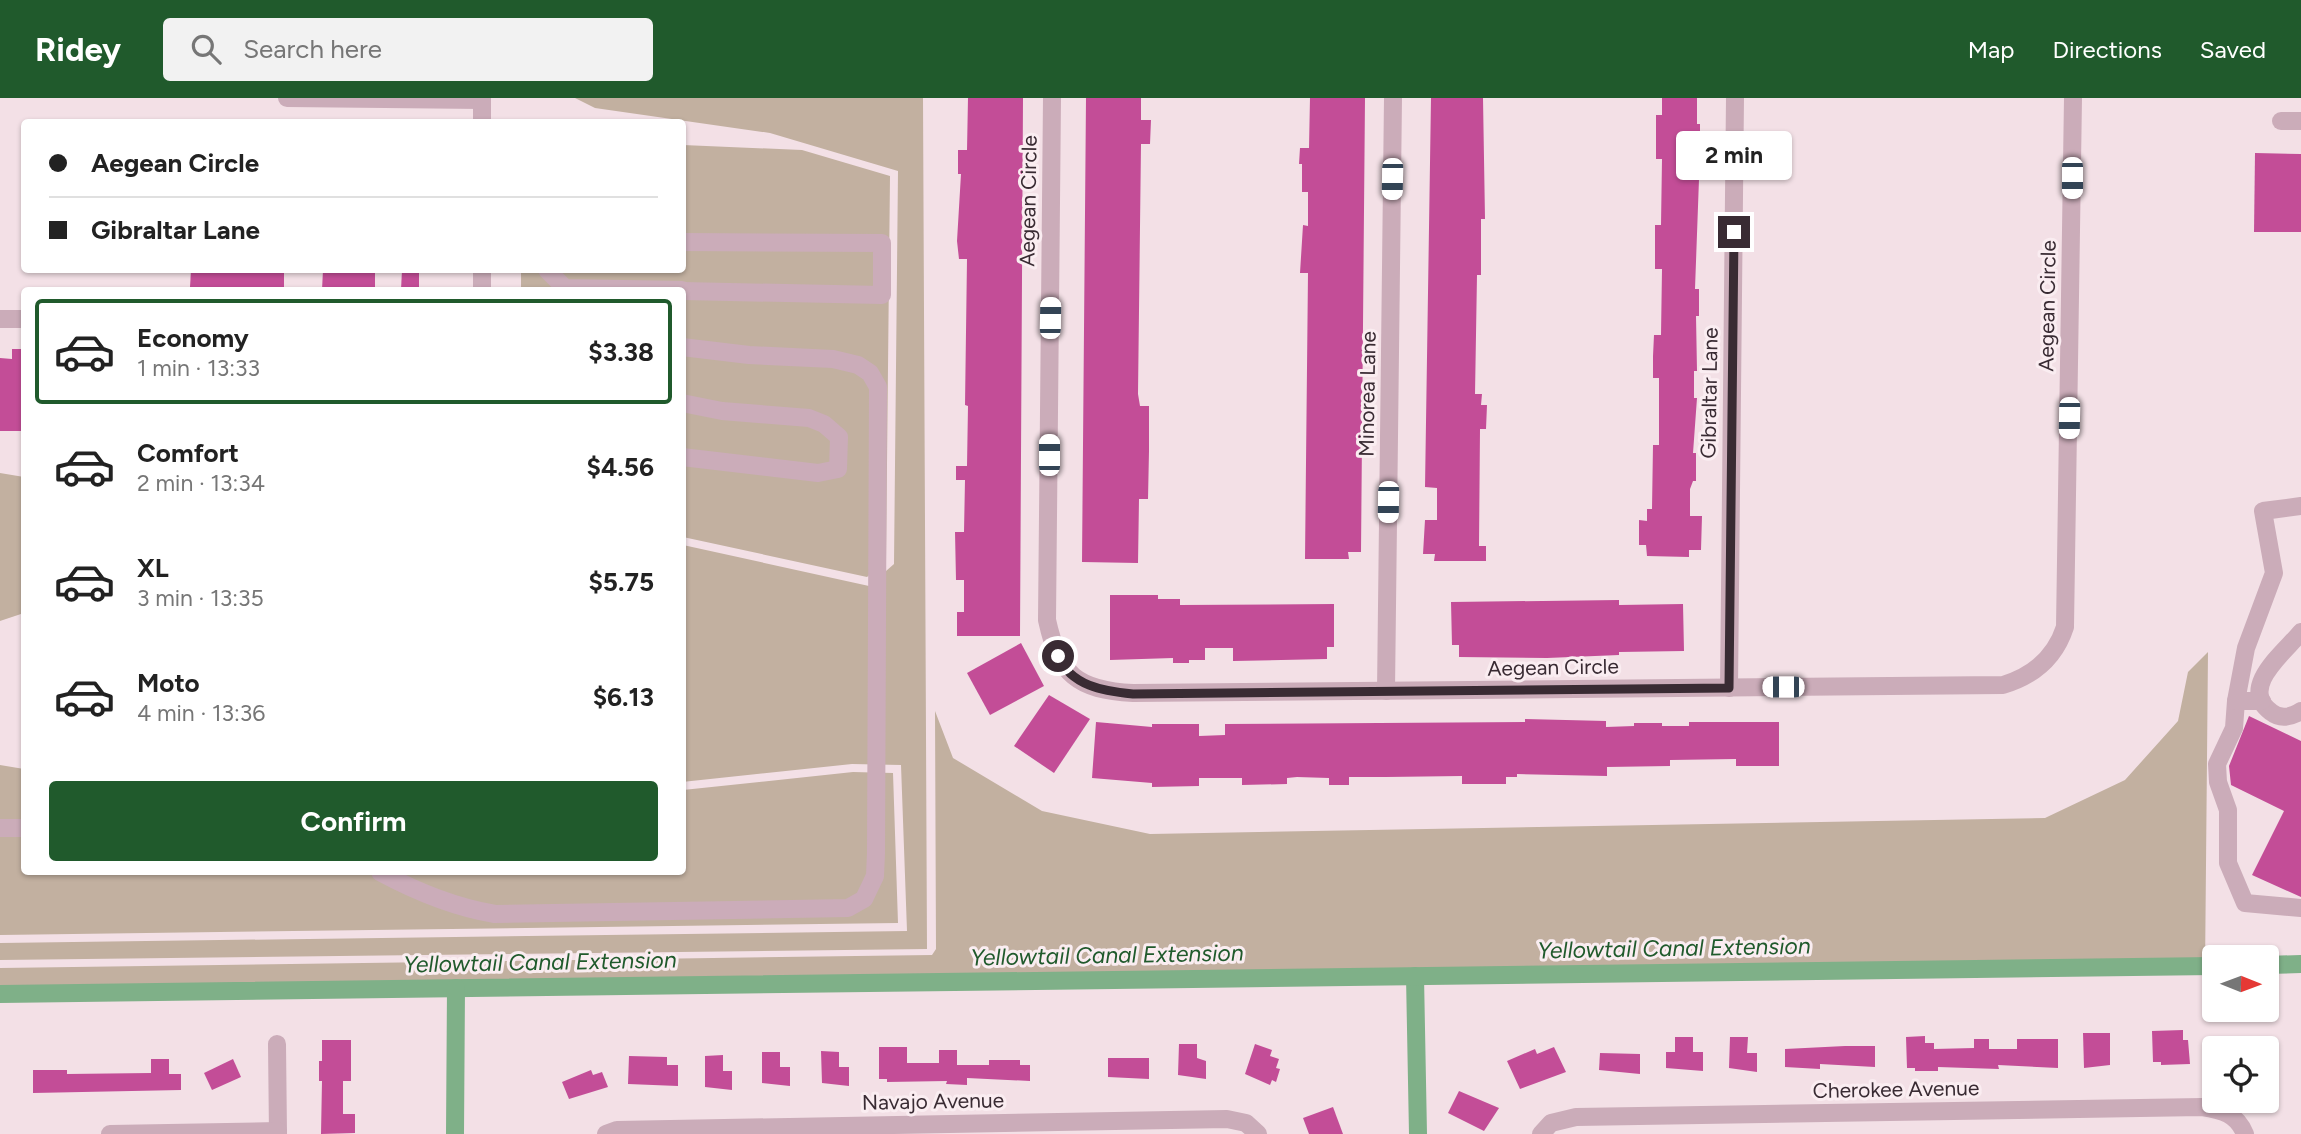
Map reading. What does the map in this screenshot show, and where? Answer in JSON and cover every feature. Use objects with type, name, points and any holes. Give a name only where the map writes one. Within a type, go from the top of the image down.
[{"type":"street","points":[[287,98],[482,99],[482,119]]},
{"type":"street","name":"Aegean Circle","points":[[1052,98],[1047,620],[1052,643],[1064,669],[1084,683],[1106,692],[1119,693],[2003,685],[2024,679],[2059,646],[2065,627],[2067,605],[2073,98]]},
{"type":"street","name":"Minorea Lane","points":[[1386,691],[1393,98]]},
{"type":"street","name":"Gibraltar Lane","points":[[1729,688],[1735,98]]},
{"type":"street","points":[[2281,121],[2301,121]]},
{"type":"street","points":[[686,242],[882,243],[882,295],[686,290]]},
{"type":"street","points":[[550,273],[564,287]]},
{"type":"street","points":[[0,319],[21,319]]},
{"type":"street","points":[[385,875],[416,892],[467,910],[495,914],[848,908],[864,899],[874,876],[877,812],[878,387],[870,373],[858,365],[833,359],[749,355],[686,347]]},
{"type":"street","points":[[686,404],[722,411],[809,418],[824,424],[839,437],[838,469],[818,474],[686,458]]},
{"type":"street","points":[[2301,506],[2263,511],[2274,573],[2246,649],[2234,728],[2217,764],[2218,782],[2228,810],[2228,863],[2245,903],[2301,908]]},
{"type":"street","points":[[2301,632],[2262,676],[2259,689],[2262,701],[2276,716],[2285,717],[2301,711]]},
{"type":"street","points":[[2236,701],[2262,701]]},
{"type":"street","points":[[0,828],[21,828]]},
{"type":"street","points":[[110,1134],[278,1133],[277,1044]]},
{"type":"street","name":"Cherokee Avenue","points":[[1541,1134],[1551,1123],[1576,1117],[2202,1107],[2226,1111],[2241,1124],[2245,1134]]},
{"type":"street","name":"Navajo Avenue","points":[[606,1134],[631,1129],[1227,1119],[1246,1123],[1258,1134]]},
{"type":"shaded area","points":[[575,98],[923,98],[927,949],[0,960],[0,943],[907,931],[901,765],[852,764],[686,782],[686,546],[869,586],[894,564],[898,171],[770,133],[595,108]]},
{"type":"shaded area","points":[[686,145],[802,150],[890,176],[886,561],[867,577],[686,538],[686,287],[521,287],[521,273],[686,273]]},
{"type":"shaded area","points":[[0,473],[21,476],[21,614],[0,621]]},
{"type":"shaded area","points":[[2208,652],[2205,945],[2202,945],[2202,971],[0,998],[0,968],[932,955],[936,949],[935,711],[953,758],[1042,811],[1150,834],[2045,818],[2125,780],[2178,721],[2188,672]]},
{"type":"shaded area","points":[[0,765],[21,768],[21,875],[686,875],[686,790],[853,772],[893,773],[898,923],[0,935]]},
{"type":"building","points":[[968,98],[1023,98],[1020,636],[957,636],[957,612],[964,612],[964,580],[956,580],[955,532],[964,532],[965,480],[956,480],[956,466],[967,466],[968,406],[965,405],[967,259],[959,259],[957,241],[961,174],[958,174],[958,150],[967,150]]},
{"type":"building","points":[[1086,98],[1141,98],[1141,120],[1151,120],[1150,144],[1141,144],[1138,394],[1140,406],[1149,406],[1149,451],[1148,499],[1139,499],[1138,563],[1082,562]]},
{"type":"building","points":[[1310,98],[1365,98],[1361,552],[1348,552],[1349,559],[1305,559],[1308,273],[1300,273],[1303,225],[1308,226],[1308,192],[1302,192],[1302,164],[1299,164],[1300,148],[1309,148]]},
{"type":"building","points":[[1431,98],[1483,98],[1485,219],[1481,219],[1481,275],[1477,275],[1475,394],[1482,394],[1481,405],[1487,405],[1486,429],[1480,429],[1479,546],[1486,546],[1486,561],[1434,561],[1435,554],[1423,554],[1425,520],[1437,520],[1437,488],[1425,487]]},
{"type":"building","points":[[1662,98],[1697,98],[1697,124],[1700,124],[1700,151],[1696,151],[1699,179],[1695,289],[1699,289],[1699,316],[1696,316],[1697,371],[1694,371],[1694,398],[1697,398],[1693,453],[1696,453],[1696,481],[1693,481],[1690,489],[1690,516],[1702,516],[1701,550],[1689,550],[1689,557],[1647,556],[1646,545],[1639,545],[1639,520],[1647,521],[1647,509],[1652,509],[1653,445],[1659,445],[1659,378],[1653,378],[1653,356],[1654,335],[1661,335],[1662,269],[1655,269],[1655,225],[1661,225],[1662,159],[1656,159],[1656,115],[1662,115]]},
{"type":"building","points":[[2255,153],[2301,154],[2301,232],[2254,232]]},
{"type":"building","points":[[191,273],[284,273],[284,287],[190,287]]},
{"type":"building","points":[[323,273],[375,273],[375,287],[322,287]]},
{"type":"building","points":[[402,273],[419,273],[419,287],[401,287]]},
{"type":"building","points":[[12,349],[21,349],[21,431],[0,431],[0,358],[12,359]]},
{"type":"building","points":[[1110,595],[1158,595],[1158,599],[1180,599],[1180,605],[1334,604],[1334,647],[1327,647],[1327,659],[1233,661],[1233,648],[1205,648],[1205,660],[1189,660],[1189,663],[1173,663],[1173,658],[1110,660]]},
{"type":"building","points":[[1619,600],[1619,605],[1683,604],[1684,651],[1619,652],[1619,655],[1547,658],[1459,657],[1459,645],[1452,645],[1451,602]]},
{"type":"building","points":[[1021,643],[1044,686],[990,715],[967,673]]},
{"type":"building","points":[[1049,695],[1090,719],[1054,773],[1014,746]]},
{"type":"building","points":[[2249,716],[2301,741],[2301,897],[2252,875],[2284,811],[2231,785],[2229,766]]},
{"type":"building","points":[[1525,719],[1606,721],[1606,727],[1634,726],[1634,723],[1689,726],[1689,722],[1779,722],[1779,766],[1736,766],[1736,759],[1670,760],[1670,766],[1607,767],[1607,776],[1517,774],[1517,777],[1506,777],[1506,784],[1462,784],[1462,776],[1349,777],[1349,785],[1329,785],[1329,778],[1297,777],[1287,778],[1287,784],[1242,785],[1242,778],[1199,778],[1199,786],[1152,787],[1152,783],[1092,778],[1096,722],[1152,727],[1152,724],[1199,724],[1199,736],[1225,735],[1225,724],[1525,722]]},
{"type":"building","points":[[2183,1030],[2183,1040],[2188,1040],[2190,1064],[2161,1065],[2161,1062],[2153,1062],[2152,1031]]},
{"type":"building","points":[[2083,1033],[2110,1033],[2110,1065],[2084,1068]]},
{"type":"building","points":[[1925,1036],[1925,1043],[1934,1043],[1934,1049],[1974,1048],[1974,1039],[1989,1039],[1989,1049],[2017,1049],[2017,1039],[2058,1039],[2058,1068],[1998,1065],[1999,1069],[1938,1067],[1938,1071],[1915,1071],[1915,1068],[1907,1068],[1906,1037]]},
{"type":"building","points":[[1675,1037],[1693,1037],[1693,1052],[1703,1052],[1703,1071],[1666,1068],[1666,1052],[1675,1052]]},
{"type":"building","points":[[1730,1037],[1748,1037],[1747,1053],[1757,1053],[1757,1072],[1729,1068]]},
{"type":"building","points":[[322,1040],[351,1040],[351,1081],[343,1081],[343,1114],[355,1114],[355,1133],[321,1134],[322,1081],[319,1081],[319,1061],[322,1061]]},
{"type":"building","points":[[1179,1044],[1197,1044],[1197,1058],[1206,1061],[1206,1079],[1178,1075]]},
{"type":"building","points":[[1255,1044],[1272,1050],[1270,1056],[1279,1059],[1276,1068],[1280,1069],[1276,1082],[1272,1080],[1270,1085],[1245,1074]]},
{"type":"building","points":[[1875,1046],[1875,1067],[1820,1064],[1820,1069],[1785,1067],[1785,1049]]},
{"type":"building","points":[[879,1047],[907,1047],[907,1063],[939,1063],[939,1050],[957,1050],[957,1065],[989,1065],[989,1060],[1020,1060],[1020,1065],[1030,1065],[1030,1081],[967,1078],[967,1085],[946,1084],[947,1081],[887,1082],[887,1079],[879,1079]]},
{"type":"building","points":[[1554,1047],[1566,1072],[1520,1089],[1507,1061],[1535,1049],[1537,1054]]},
{"type":"building","points":[[821,1051],[839,1052],[839,1067],[849,1067],[849,1086],[822,1083]]},
{"type":"building","points":[[762,1052],[780,1052],[780,1067],[790,1067],[790,1086],[762,1083]]},
{"type":"building","points":[[1600,1053],[1640,1054],[1640,1074],[1599,1070]]},
{"type":"building","points":[[723,1055],[723,1071],[732,1071],[732,1090],[705,1087],[705,1056]]},
{"type":"building","points":[[629,1056],[667,1057],[667,1065],[678,1065],[678,1086],[628,1084]]},
{"type":"building","points":[[1108,1058],[1149,1058],[1149,1079],[1108,1077]]},
{"type":"building","points":[[151,1059],[169,1059],[169,1074],[181,1074],[181,1090],[33,1093],[33,1070],[67,1070],[67,1074],[151,1073]]},
{"type":"building","points":[[233,1059],[241,1077],[212,1090],[204,1073]]},
{"type":"building","points":[[591,1070],[593,1075],[602,1072],[608,1087],[569,1099],[562,1082]]},
{"type":"building","points":[[1459,1091],[1499,1108],[1484,1131],[1448,1113]]},
{"type":"building","points":[[1333,1107],[1343,1134],[1309,1134],[1303,1118]]},
{"type":"waterway","name":"Yellowtail Canal Extension","points":[[2279,965],[2301,964]]},
{"type":"waterway","name":"Yellowtail Canal Extension","points":[[0,994],[2202,966]]},
{"type":"waterway","points":[[1415,976],[1418,1134]]},
{"type":"waterway","points":[[455,1134],[456,988]]},
{"type":"route","points":[[1058,656],[1064,669],[1084,683],[1106,692],[1133,694],[1729,688],[1734,232]]}]
